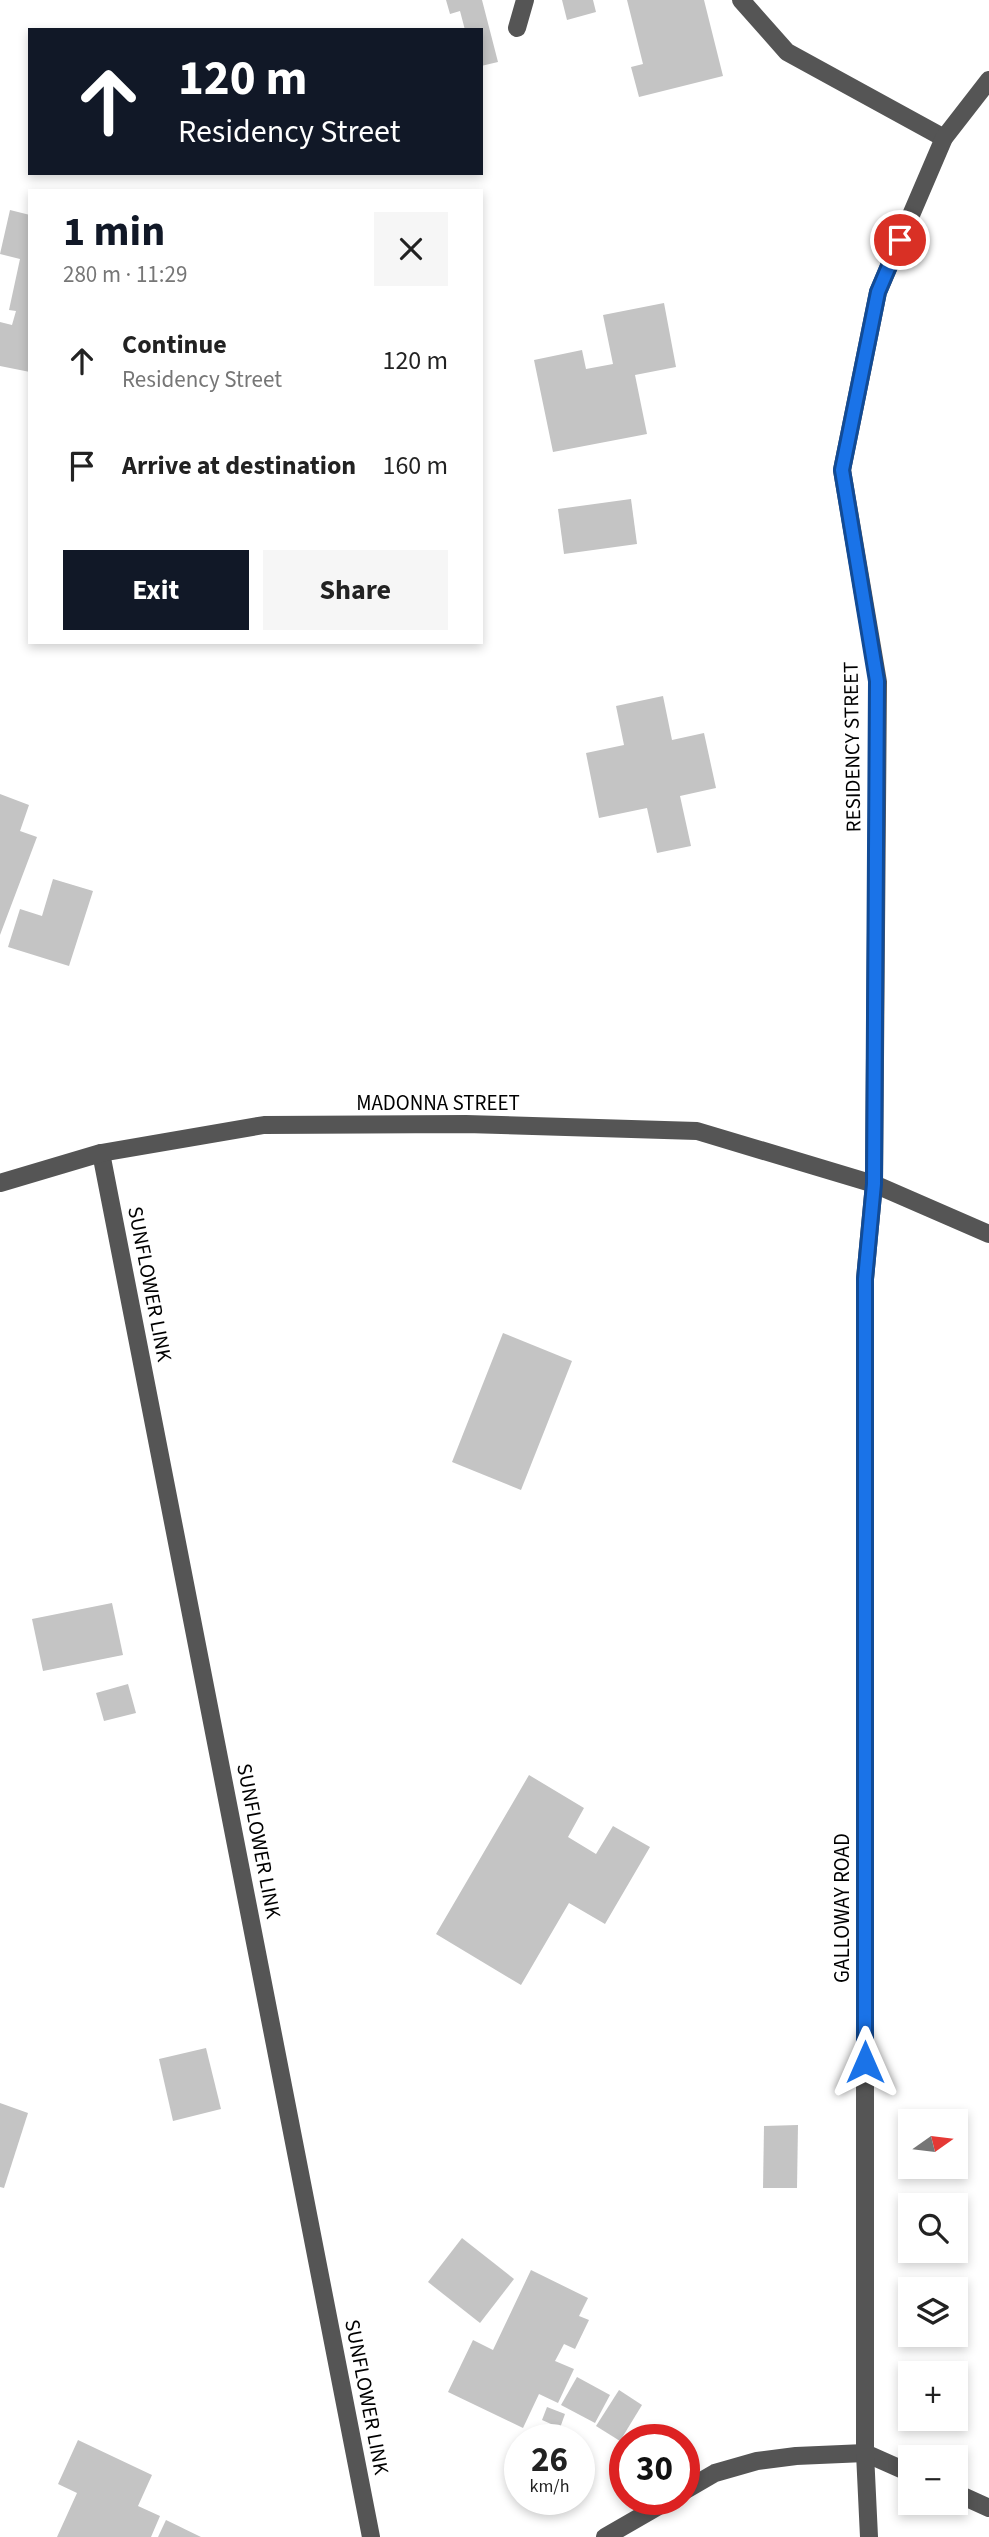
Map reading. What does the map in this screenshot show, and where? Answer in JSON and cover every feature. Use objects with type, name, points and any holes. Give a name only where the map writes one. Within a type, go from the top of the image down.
[{"type":"street","points":[[517,29],[525,0]]},
{"type":"street","points":[[741,0],[787,52],[944,138]]},
{"type":"street","name":"RESIDENCY STREET","points":[[865,1279],[874,1184],[877,681],[842,470],[878,292],[944,138],[989,80]]},
{"type":"street","name":"MADONNA STREET","points":[[0,1183],[101,1153],[264,1125],[466,1124],[697,1131],[874,1184],[989,1234]]},
{"type":"street","name":"SUNFLOWER LINK","points":[[101,1153],[371,2537]]},
{"type":"street","name":"GALLOWAY ROAD","points":[[865,1279],[864,2453],[869,2537]]},
{"type":"street","points":[[700,2482],[715,2473],[757,2461],[796,2456],[864,2453],[898,2468]]},
{"type":"street","points":[[968,2498],[989,2508]]},
{"type":"street","points":[[605,2537],[643,2515]]},
{"type":"building","points":[[446,0],[482,0],[498,62],[483,66],[483,28],[464,28],[460,11],[450,14]]},
{"type":"building","points":[[562,0],[593,0],[596,12],[567,20]]},
{"type":"building","points":[[627,0],[704,0],[723,76],[639,97],[631,67],[643,64]]},
{"type":"building","points":[[10,210],[28,214],[28,372],[0,366],[0,322],[12,325],[16,311],[9,310],[20,259],[0,254]]},
{"type":"building","points":[[664,303],[676,367],[635,375],[647,434],[553,452],[534,360],[582,350],[586,369],[613,364],[603,315]]},
{"type":"building","points":[[631,499],[637,544],[564,554],[558,509]]},
{"type":"building","points":[[663,696],[672,740],[704,733],[716,788],[680,796],[691,846],[657,853],[647,808],[599,818],[586,753],[624,745],[616,706]]},
{"type":"building","points":[[0,794],[29,805],[20,831],[37,837],[0,935]]},
{"type":"building","points":[[53,879],[93,891],[69,966],[8,947],[20,909],[42,916]]},
{"type":"building","points":[[503,1333],[572,1361],[521,1490],[452,1462]]},
{"type":"building","points":[[112,1603],[123,1655],[43,1671],[32,1619]]},
{"type":"building","points":[[128,1684],[136,1713],[104,1721],[96,1693]]},
{"type":"building","points":[[529,1775],[584,1808],[568,1837],[596,1854],[613,1826],[650,1847],[605,1924],[569,1903],[521,1985],[436,1934]]},
{"type":"building","points":[[206,2048],[221,2109],[173,2121],[159,2059]]},
{"type":"building","points":[[0,2103],[28,2113],[4,2188],[0,2187]]},
{"type":"building","points":[[798,2125],[797,2188],[763,2188],[764,2126]]},
{"type":"building","points":[[462,2238],[514,2279],[480,2323],[428,2282]]},
{"type":"building","points":[[531,2270],[588,2298],[579,2316],[589,2320],[575,2349],[564,2344],[555,2361],[574,2369],[558,2403],[539,2394],[525,2424],[515,2424],[448,2392],[473,2340],[493,2350]]},
{"type":"building","points":[[577,2377],[610,2395],[595,2423],[561,2405]]},
{"type":"building","points":[[619,2390],[642,2405],[630,2424],[609,2424],[609,2434],[596,2426]]},
{"type":"building","points":[[547,2407],[565,2414],[561,2424],[551,2424],[542,2420]]},
{"type":"building","points":[[78,2440],[152,2475],[138,2506],[160,2516],[151,2537],[57,2537],[77,2493],[58,2484]]},
{"type":"building","points":[[166,2520],[201,2537],[158,2537]]},
{"type":"route","points":[[865,2062],[865,1279],[874,1184],[877,681],[842,470],[878,292],[900,240]]}]
